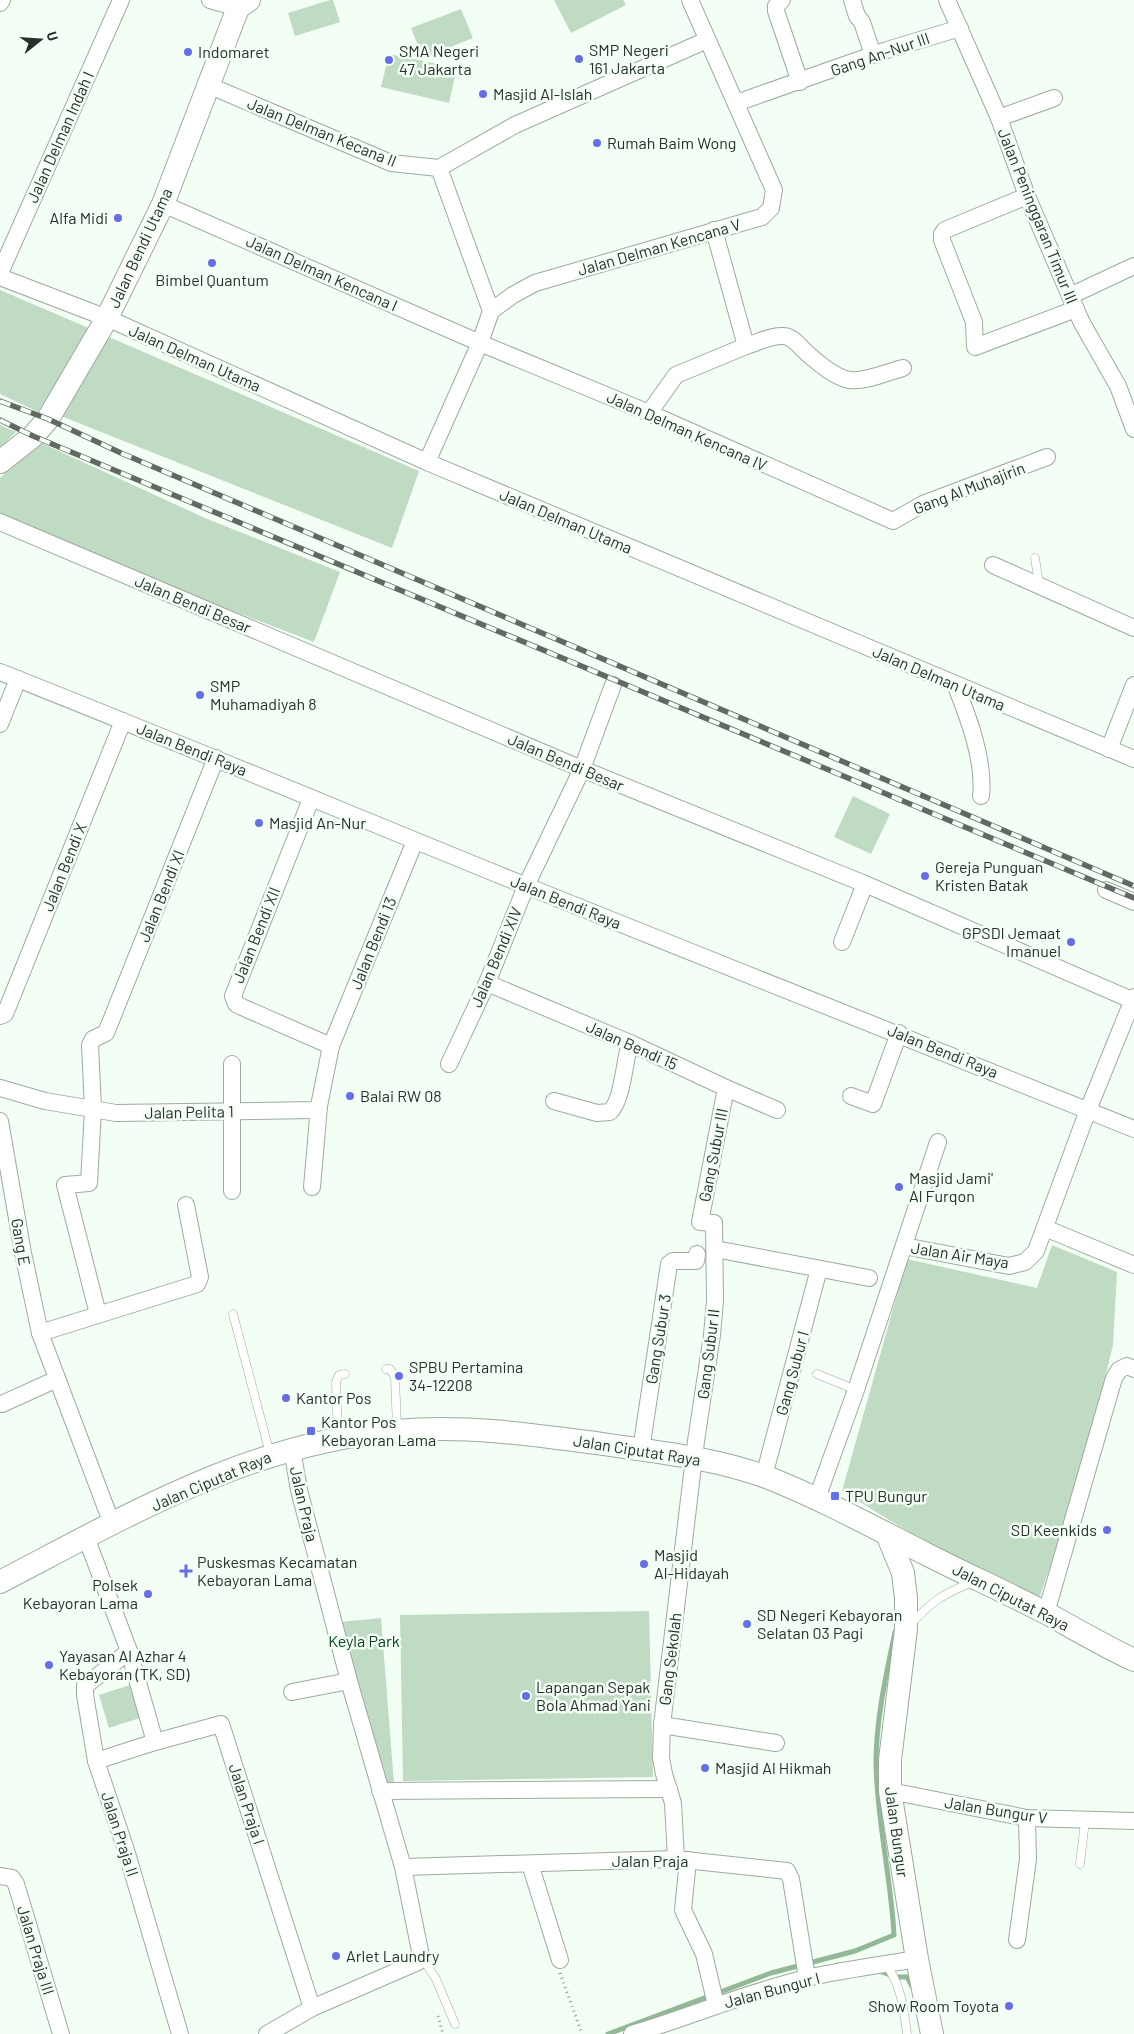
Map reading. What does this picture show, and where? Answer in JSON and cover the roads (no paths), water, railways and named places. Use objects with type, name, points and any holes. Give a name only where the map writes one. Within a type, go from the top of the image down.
[{"type":"main road","name":"Jalan Bendi Utama","points":[[0,462],[32,436],[48,419],[107,318],[164,204],[208,85],[244,4]]},
{"type":"main road","name":"Jalan Ciputat Raya","points":[[0,1582],[112,1524],[220,1474],[281,1452],[338,1438],[397,1430],[508,1431],[695,1458],[764,1476],[817,1498],[976,1580],[1046,1613],[1134,1660]]},
{"type":"main road","name":"Jalan Bungur","points":[[887,1534],[903,1573],[906,1598],[906,1629],[894,1711],[890,1760],[890,1791],[917,1959],[932,2034]]},
{"type":"street","name":"Jalan Delman Indah I","points":[[0,275],[121,0]]},
{"type":"street","points":[[210,0],[244,4]]},
{"type":"street","name":"Jalan Delman Kencana V","points":[[491,311],[513,295],[535,283],[762,217],[771,208],[774,190],[690,0]]},
{"type":"street","points":[[782,0],[776,6],[776,11],[800,82]]},
{"type":"street","points":[[852,0],[873,55]]},
{"type":"street","name":"Jalan Peninggaran Timur III","points":[[947,0],[999,118],[1027,196],[1073,302],[1118,386],[1134,428]]},
{"type":"street","name":"Gang An-Nur III","points":[[736,103],[873,55],[960,28]]},
{"type":"street","points":[[427,462],[480,343],[491,311],[439,168],[515,126],[707,40]]},
{"type":"street","name":"Jalan Delman Kecana II","points":[[208,85],[391,163],[439,168]]},
{"type":"street","points":[[999,118],[1054,98]]},
{"type":"street","points":[[1027,196],[945,230],[942,234],[942,240],[974,322],[975,347],[1073,302],[1134,266]]},
{"type":"street","name":"Jalan Delman Kencana I","points":[[164,204],[480,343]]},
{"type":"street","points":[[714,230],[746,346]]},
{"type":"street","name":"Jalan Delman Utama","points":[[0,275],[107,318],[427,462],[1134,759]]},
{"type":"street","points":[[649,413],[676,375],[746,346],[772,338],[785,336],[791,338],[809,355],[842,378],[852,380],[864,379],[903,368]]},
{"type":"street","name":"Jalan Delman Kencana IV","points":[[480,343],[649,413],[893,521]]},
{"type":"street","name":"Gang Al Muhajirin","points":[[893,521],[923,504],[1047,457]]},
{"type":"street","name":"Jalan Bendi Besar","points":[[0,522],[582,769],[865,884],[1134,999]]},
{"type":"street","points":[[993,565],[1134,628]]},
{"type":"street","name":"Jalan Bendi Raya","points":[[0,672],[216,758],[311,799],[526,886],[1134,1129]]},
{"type":"street","points":[[0,724],[18,679]]},
{"type":"street","points":[[955,684],[972,734],[979,769],[981,796]]},
{"type":"street","name":"Jalan Bendi XIV","points":[[449,1064],[487,983],[526,886],[582,769],[613,685]]},
{"type":"street","points":[[1109,749],[1134,685]]},
{"type":"street","name":"Jalan Bendi X","points":[[3,1015],[123,721]]},
{"type":"street","name":"Jalan Bendi XI","points":[[93,1109],[90,1045],[92,1039],[106,1033],[216,758]]},
{"type":"street","name":"Jalan Bendi XII","points":[[311,799],[233,996],[236,1004],[330,1046]]},
{"type":"street","name":"Jalan Bendi 13","points":[[330,1046],[415,841]]},
{"type":"street","points":[[842,942],[865,884]]},
{"type":"street","points":[[1106,890],[1134,902]]},
{"type":"street","name":"Jalan Bendi 15","points":[[487,983],[630,1043],[777,1110]]},
{"type":"street","name":"Jalan Air Maya","points":[[817,1498],[856,1390],[904,1246],[1009,1266],[1025,1262],[1036,1251],[1088,1110],[1134,999]]},
{"type":"street","points":[[851,1096],[873,1104],[899,1034]]},
{"type":"street","points":[[554,1101],[597,1113],[610,1112],[618,1098],[630,1043]]},
{"type":"street","points":[[312,1187],[319,1106],[330,1046]]},
{"type":"street","points":[[232,1064],[232,1191]]},
{"type":"street","name":"Jalan Pelita 1","points":[[0,1088],[45,1101],[116,1113],[314,1110],[319,1106]]},
{"type":"street","name":"Gang Subur III","points":[[700,1222],[726,1088]]},
{"type":"street","points":[[93,1109],[89,1183],[65,1185],[98,1314]]},
{"type":"street","name":"Gang E","points":[[0,1121],[23,1253],[40,1333]]},
{"type":"street","points":[[904,1246],[938,1142]]},
{"type":"street","points":[[112,1524],[40,1333],[193,1286],[199,1282],[200,1277],[186,1205]]},
{"type":"street","name":"Gang Subur II","points":[[695,1458],[715,1302],[714,1224],[700,1222]]},
{"type":"street","points":[[1045,1228],[1134,1265]]},
{"type":"street","points":[[715,1249],[869,1278]]},
{"type":"street","name":"Gang Subur 3","points":[[641,1450],[669,1264],[673,1261],[696,1262],[697,1254]]},
{"type":"street","name":"Gang Subur I","points":[[764,1476],[819,1269]]},
{"type":"street","points":[[1046,1613],[1114,1378],[1119,1370],[1127,1366],[1134,1369]]},
{"type":"street","points":[[2,1404],[57,1379]]},
{"type":"street","name":"Jalan Praja","points":[[281,1452],[299,1490],[349,1681],[403,1867],[421,1956]]},
{"type":"street","name":"Gang Sekolah","points":[[695,1458],[662,1725],[661,1758],[672,1803],[682,1860],[683,1910],[704,1954],[716,2005]]},
{"type":"street","points":[[86,1537],[129,1651],[155,1742]]},
{"type":"street","name":"Jalan Praja II","points":[[129,1651],[85,1686],[96,1761],[126,1850],[180,2034]]},
{"type":"street","points":[[292,1692],[349,1681]]},
{"type":"street","name":"Jalan Praja I","points":[[96,1761],[155,1742],[222,1725],[312,2008]]},
{"type":"street","points":[[662,1725],[776,1742]]},
{"type":"street","points":[[380,1791],[669,1789]]},
{"type":"street","name":"Jalan Bungur V","points":[[890,1791],[1028,1818],[1134,1821]]},
{"type":"street","points":[[1016,1940],[1028,1858],[1028,1818]]},
{"type":"street","name":"Jalan Praja","points":[[403,1867],[682,1860],[787,1871],[791,1880],[807,1978]]},
{"type":"street","points":[[530,1864],[560,1960]]},
{"type":"street","name":"Jalan Praja III","points":[[0,1876],[12,1878],[16,1884],[61,2034]]},
{"type":"street","points":[[267,2034],[312,2008],[418,1962],[421,1956]]},
{"type":"street","name":"Jalan Bungur I","points":[[635,2033],[663,2025],[716,2005],[807,1978],[917,1959]]},
{"type":"lane","points":[[1035,558],[1040,586]]},
{"type":"lane","points":[[233,1314],[281,1452]]},
{"type":"lane","points":[[386,1369],[390,1369],[395,1377],[397,1430]]},
{"type":"lane","points":[[338,1438],[336,1382],[339,1375],[345,1374]]},
{"type":"lane","points":[[816,1374],[856,1390]]},
{"type":"lane","points":[[906,1629],[931,1602],[947,1592],[976,1580]]},
{"type":"lane","points":[[1080,1864],[1085,1821]]},
{"type":"lane","points":[[421,1956],[436,1979],[455,2024]]},
{"type":"lane","points":[[885,1964],[892,1972],[898,1988],[907,2034]]},
{"type":"waterway","points":[[608,2034],[771,1973],[855,1951],[894,1935],[879,1807],[876,1747],[885,1681],[895,1632]]},
{"type":"waterway","points":[[877,1970],[895,1977],[907,1977],[913,1988]]},
{"type":"railway","points":[[0,401],[48,419],[121,453],[1134,886]]},
{"type":"railway","points":[[0,420],[33,436],[1134,898]]},
{"type":"place","name":"Indomaret","points":[[188,52]]},
{"type":"place","name":"SMP Negeri 161 Jakarta","points":[[579,59]]},
{"type":"place","name":"SMA Negeri 47 Jakarta","points":[[389,60]]},
{"type":"place","name":"Masjid Al-Islah","points":[[483,94]]},
{"type":"place","name":"Rumah Baim Wong","points":[[597,143]]},
{"type":"place","name":"Alfa Midi","points":[[118,218]]},
{"type":"place","name":"Bimbel Quantum","points":[[212,263]]},
{"type":"place","name":"SMP Muhamadiyah 8","points":[[200,695]]},
{"type":"place","name":"Masjid An-Nur","points":[[259,823]]},
{"type":"place","name":"Gereja Punguan Kristen Batak","points":[[925,876]]},
{"type":"place","name":"GPSDI Jemaat Imanuel","points":[[1071,942]]},
{"type":"place","name":"Balai RW 08","points":[[350,1096]]},
{"type":"place","name":"Masjid Jami' Al Furqon","points":[[899,1187]]},
{"type":"place","name":"SPBU Pertamina 34-12208","points":[[399,1376]]},
{"type":"place","name":"Kantor Pos","points":[[286,1398]]},
{"type":"place","name":"Kantor Pos Kebayoran Lama","points":[[311,1431]]},
{"type":"place","name":"TPU Bungur","points":[[835,1496]]},
{"type":"place","name":"SD Keenkids","points":[[1107,1530]]},
{"type":"place","name":"Masjid Al-Hidayah","points":[[644,1564]]},
{"type":"place","name":"Puskesmas Kecamatan Kebayoran Lama","points":[[186,1571]]},
{"type":"place","name":"Polsek Kebayoran Lama","points":[[148,1594]]},
{"type":"place","name":"SD Negeri Kebayoran Selatan 03 Pagi","points":[[747,1624]]},
{"type":"place","name":"Yayasan Al Azhar 4 Kebayoran (TK, SD)","points":[[49,1665]]},
{"type":"place","name":"Lapangan Sepak Bola Ahmad Yani","points":[[526,1696]]},
{"type":"place","name":"Masjid Al Hikmah","points":[[705,1768]]},
{"type":"place","name":"Arlet Laundry","points":[[336,1956]]},
{"type":"place","name":"Show Room Toyota","points":[[1009,2006]]},
{"type":"park label","name":"Keyla Park","points":[[364,1641]]}]
